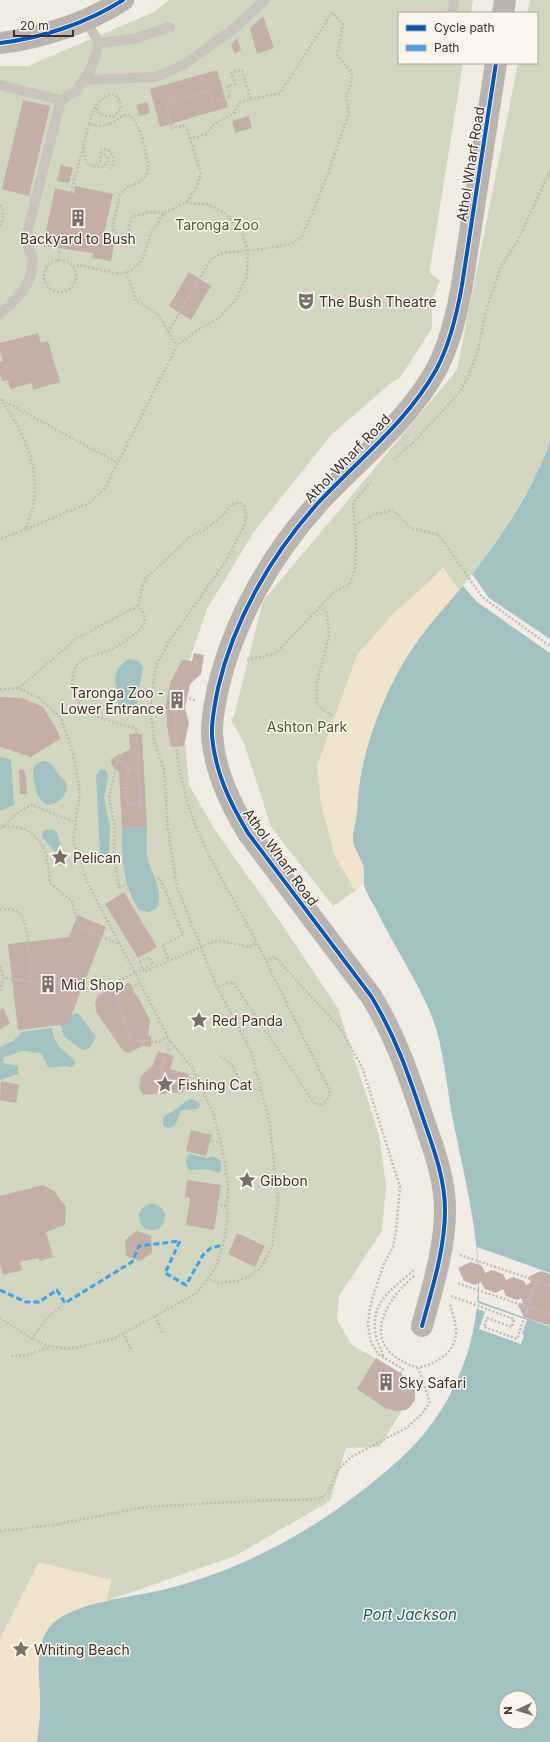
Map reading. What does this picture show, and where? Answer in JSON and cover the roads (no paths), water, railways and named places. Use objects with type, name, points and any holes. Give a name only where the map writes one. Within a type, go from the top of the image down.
[{"type":"main road","points":[[0,43],[34,38],[85,19],[123,0]]},
{"type":"main road","points":[[504,12],[505,0]]},
{"type":"main road","name":"Athol Wharf Road","points":[[422,1326],[442,1242],[445,1210],[443,1186],[437,1161],[400,1050],[386,1020],[371,996],[248,833],[234,809],[223,785],[216,760],[212,735],[213,709],[223,667],[233,639],[269,566],[291,535],[318,503],[390,430],[418,397],[436,370],[448,343],[457,313],[462,285],[496,64]]},
{"type":"lane","points":[[83,80],[156,77],[185,64],[232,30],[265,0]]},
{"type":"lane","points":[[452,12],[454,0]]},
{"type":"lane","points":[[0,85],[61,100],[75,92],[90,69],[99,43],[85,19]]},
{"type":"lane","points":[[99,43],[134,39],[170,27]]},
{"type":"lane","points":[[0,314],[17,299],[29,282],[32,268],[27,233],[61,100]]},
{"type":"water","name":"Port Jackson","points":[[550,442],[550,1742],[37,1742],[40,1713],[39,1658],[43,1638],[48,1629],[58,1620],[71,1612],[87,1606],[170,1588],[221,1571],[269,1550],[315,1524],[359,1493],[387,1471],[412,1448],[443,1407],[452,1391],[466,1356],[475,1322],[478,1289],[477,1256],[473,1223],[440,1044],[425,1001],[366,891],[364,885],[364,869],[354,846],[353,835],[357,814],[359,785],[369,744],[382,707],[399,671],[419,639],[500,537],[512,519],[533,481]]},
{"type":"water","points":[[129,659],[138,661],[143,667],[135,713],[118,709],[115,682],[117,671],[121,665]]},
{"type":"water","points":[[0,757],[11,759],[14,805],[0,811]]},
{"type":"water","points":[[45,761],[53,766],[65,781],[67,790],[60,800],[48,805],[41,800],[37,794],[33,773],[34,766]]},
{"type":"water","points":[[100,769],[106,770],[108,776],[104,798],[110,827],[109,855],[106,857],[102,857],[100,854],[96,776]]},
{"type":"water","points":[[147,827],[147,855],[159,896],[159,903],[156,909],[148,912],[139,910],[129,890],[124,870],[122,840],[122,828]]},
{"type":"water","points":[[52,829],[58,836],[66,858],[65,866],[59,865],[56,853],[42,837],[43,831]]},
{"type":"water","points":[[78,1013],[96,1037],[90,1048],[83,1050],[64,1037],[59,1019]]},
{"type":"water","points":[[52,1028],[57,1044],[75,1061],[75,1065],[71,1067],[65,1066],[49,1068],[40,1052],[36,1053],[21,1051],[4,1057],[3,1063],[18,1066],[18,1074],[0,1080],[0,1047],[13,1041],[22,1032]]},
{"type":"water","points":[[191,1099],[199,1102],[200,1106],[197,1109],[182,1110],[176,1124],[171,1128],[163,1125],[163,1117]]},
{"type":"water","points":[[190,1154],[207,1158],[213,1156],[221,1161],[221,1171],[218,1173],[207,1169],[188,1170],[186,1161],[187,1156]]},
{"type":"water","points":[[152,1204],[161,1208],[165,1217],[161,1226],[152,1230],[143,1226],[139,1217],[143,1208]]},
{"type":"place","name":"Backyard to Bush","points":[[78,218]]},
{"type":"place","name":"The Bush Theatre","points":[[306,301]]},
{"type":"place","name":"Taronga Zoo - Lower Entrance","points":[[177,700]]},
{"type":"place","name":"Pelican","points":[[60,857]]},
{"type":"place","name":"Mid Shop","points":[[48,984]]},
{"type":"place","name":"Red Panda","points":[[199,1020]]},
{"type":"place","name":"Fishing Cat","points":[[165,1084]]},
{"type":"place","name":"Gibbon","points":[[247,1180]]},
{"type":"place","name":"Sky Safari","points":[[386,1382]]},
{"type":"place","name":"Whiting Beach","points":[[21,1649]]},
{"type":"park label","name":"Taronga Zoo","points":[[217,224]]},
{"type":"park label","name":"Ashton Park","points":[[307,726]]}]
